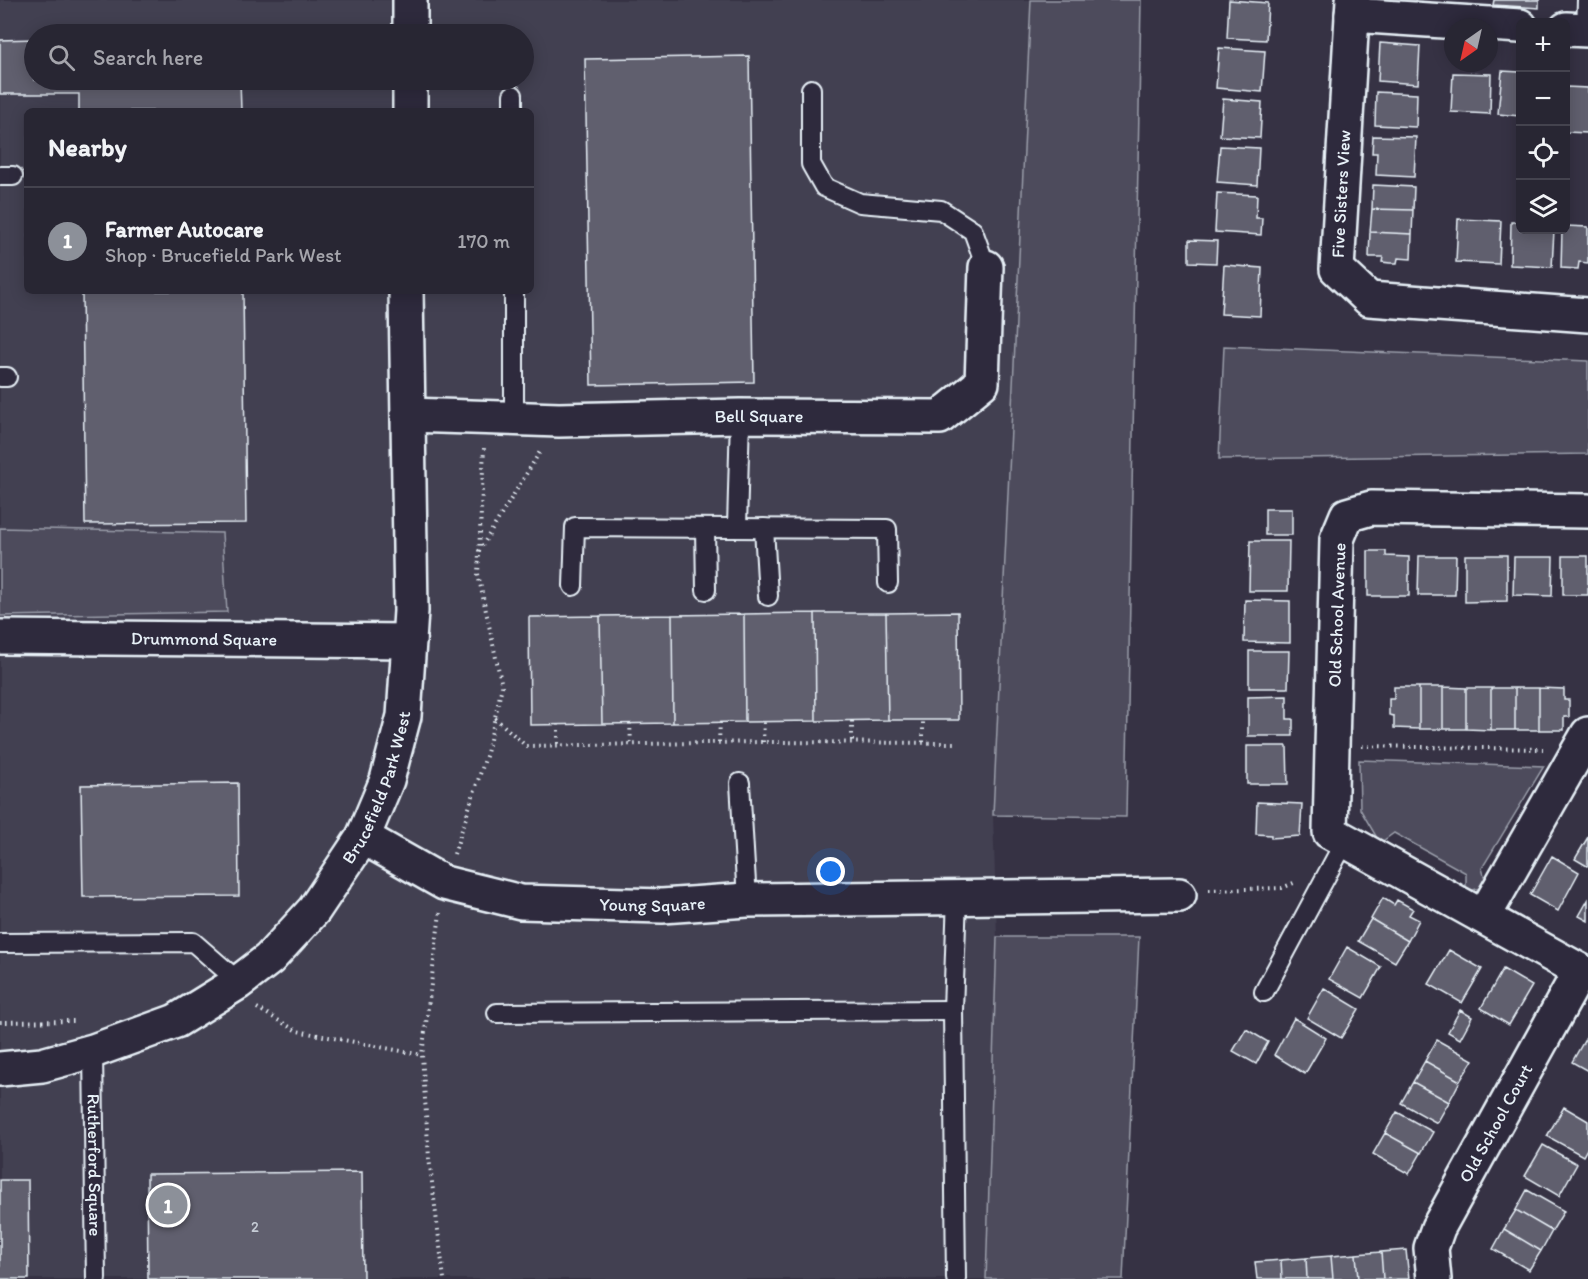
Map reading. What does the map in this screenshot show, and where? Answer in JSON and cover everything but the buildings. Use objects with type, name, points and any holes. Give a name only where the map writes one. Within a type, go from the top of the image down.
[{"type":"street","points":[[410,0],[410,24]]},
{"type":"street","points":[[1352,8],[1516,25]]},
{"type":"street","name":"Five Sisters View","points":[[1352,8],[1336,269],[1369,299],[1588,315]]},
{"type":"street","points":[[410,90],[410,108]]},
{"type":"street","name":"Bell Square","points":[[408,415],[559,420],[740,416],[939,417],[982,383],[986,267]]},
{"type":"street","name":"Brucefield Park West","points":[[0,1069],[42,1065],[93,1051],[176,1021],[232,986],[269,959],[314,910],[363,837],[387,780],[404,716],[411,600],[406,294]]},
{"type":"street","name":"Old School Avenue","points":[[1584,973],[1484,916],[1339,853],[1330,832],[1334,746],[1337,539],[1347,515],[1371,508],[1588,511]]},
{"type":"street","name":"Drummond Square","points":[[0,637],[409,640]]},
{"type":"street","points":[[1484,916],[1583,742]]},
{"type":"street","name":"Young Square","points":[[363,837],[444,884],[521,902],[662,906],[747,900],[1179,895]]},
{"type":"street","name":"Old School Court","points":[[1434,1279],[1431,1248],[1438,1228],[1584,973]]},
{"type":"lane","points":[[811,89],[811,164],[824,187],[860,203],[941,210],[973,231],[986,267]]},
{"type":"lane","points":[[500,418],[514,294]]},
{"type":"lane","points":[[737,527],[740,416]]},
{"type":"lane","points":[[573,586],[575,527],[887,529],[888,583]]},
{"type":"lane","points":[[705,528],[706,590]]},
{"type":"lane","points":[[764,528],[768,596]]},
{"type":"lane","points":[[741,783],[747,900]]},
{"type":"lane","points":[[1264,993],[1339,853]]},
{"type":"lane","points":[[956,1279],[953,1010],[957,896]]},
{"type":"lane","points":[[0,943],[193,942],[232,986]]},
{"type":"lane","points":[[497,1012],[953,1010]]},
{"type":"lane","name":"Rutherford Square","points":[[93,1051],[96,1279]]},
{"type":"path","points":[[444,1279],[429,1158],[422,1055],[444,884],[487,753],[502,686],[478,574],[479,552],[500,418]]},
{"type":"path","points":[[479,552],[559,420]]},
{"type":"path","points":[[495,718],[526,746],[719,742],[958,743]]},
{"type":"path","points":[[923,720],[923,742]]},
{"type":"path","points":[[852,721],[852,742]]},
{"type":"path","points":[[719,742],[720,722]]},
{"type":"path","points":[[763,742],[764,722]]},
{"type":"path","points":[[630,723],[631,744]]},
{"type":"path","points":[[558,724],[558,745]]},
{"type":"path","points":[[1334,746],[1583,742]]},
{"type":"path","points":[[1179,895],[1206,890],[1282,888],[1339,853]]},
{"type":"path","points":[[232,986],[297,1031],[422,1055]]},
{"type":"shaded area","points":[[0,0],[1031,0],[993,815],[997,937],[986,1279],[0,1279]]},
{"type":"shaded area","points":[[1031,0],[1141,0],[1126,817],[993,815]]},
{"type":"shaded area","points":[[1224,346],[1588,361],[1588,454],[1219,459]]},
{"type":"shaded area","points":[[0,528],[222,533],[227,612],[0,616]]},
{"type":"shaded area","points":[[1359,760],[1544,766],[1482,868],[1487,886],[1466,892],[1466,873],[1394,833],[1380,843],[1360,809]]},
{"type":"shaded area","points":[[997,937],[1139,937],[1123,1279],[986,1279]]},
{"type":"place","name":"Farmer Autocare","points":[[168,1205]]}]
